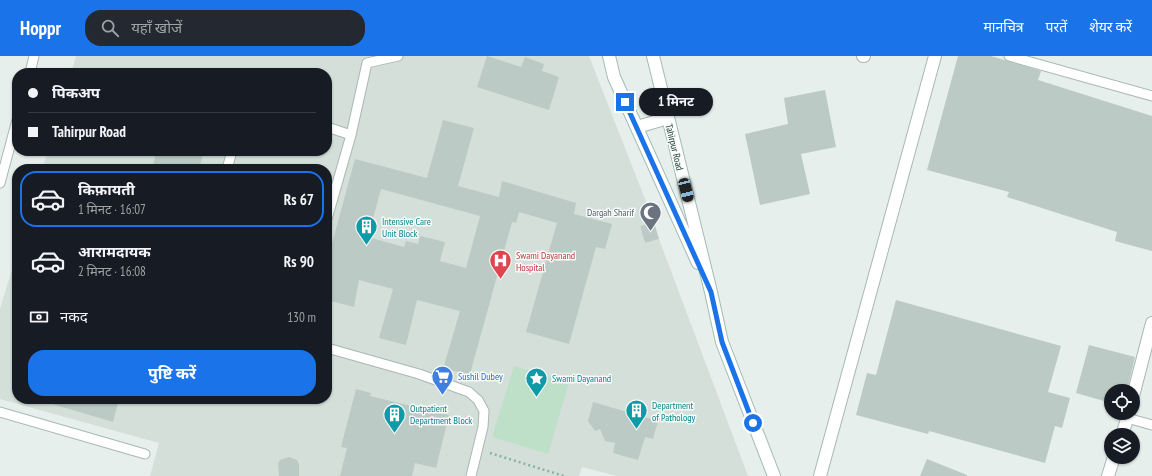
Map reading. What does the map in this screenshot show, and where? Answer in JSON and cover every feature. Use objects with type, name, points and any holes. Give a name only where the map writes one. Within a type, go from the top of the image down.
[{"type":"main road","points":[[609,56],[614,77],[711,292],[722,342],[774,476]]},
{"type":"main road","name":"Tahirpur Road","points":[[653,56],[711,292]]},
{"type":"main road","points":[[820,476],[935,56]]},
{"type":"main road","points":[[637,127],[668,118]]},
{"type":"main road","points":[[1136,384],[1152,323]]},
{"type":"main road","points":[[1108,476],[1112,464]]},
{"type":"lane","points":[[31,68],[34,56]]},
{"type":"lane","points":[[332,202],[351,135],[367,63],[398,56]]},
{"type":"lane","points":[[1009,56],[1152,96]]},
{"type":"lane","points":[[332,129],[351,135]]},
{"type":"lane","points":[[0,183],[12,139]]},
{"type":"lane","points":[[332,349],[419,374],[469,392],[478,400],[484,411],[483,426],[471,476]]},
{"type":"lane","points":[[0,412],[145,454]]},
{"type":"lane","points":[[1140,420],[1152,425]]},
{"type":"path","points":[[478,449],[564,476]]},
{"type":"shaded area","name":"Swami Dayanand Hospital","points":[[76,56],[589,56],[654,222],[640,226],[645,243],[659,239],[748,476],[617,476],[582,467],[579,476],[150,476],[159,443],[18,404],[332,404],[332,164],[44,164],[46,156],[332,156],[332,68],[72,68]]},
{"type":"shaded area","name":"Swami Dayanand Hospital","points":[[12,269],[12,402],[0,399],[0,309]]},
{"type":"green space","points":[[514,366],[569,382],[548,454],[492,437]]},
{"type":"building","points":[[487,56],[521,67],[525,57],[544,64],[542,71],[559,77],[549,110],[477,87]]},
{"type":"building","points":[[958,56],[991,56],[1041,71],[1038,80],[1152,116],[1152,251],[1115,241],[1117,232],[1007,197],[1009,192],[927,170]]},
{"type":"building","points":[[825,90],[836,147],[801,154],[810,194],[760,205],[745,134],[788,124],[784,98]]},
{"type":"building","name":"Intensive Care Unit Block","points":[[443,120],[474,128],[458,186],[499,197],[502,181],[576,203],[574,214],[612,224],[605,249],[596,247],[569,344],[526,332],[557,223],[519,212],[516,223],[512,222],[470,374],[443,369],[460,311],[417,300],[406,345],[379,338],[393,289],[359,280],[354,307],[332,301],[332,244],[355,159],[427,178]],"holes":[[[381,189],[480,216],[466,268],[440,261],[445,242],[420,236],[418,244],[406,241],[404,247],[368,237]]]},
{"type":"building","points":[[155,156],[203,156],[200,164],[153,164]]},
{"type":"building","name":"Dargah Sharif","points":[[654,222],[659,239],[645,243],[640,226]]},
{"type":"building","points":[[896,300],[1061,346],[1048,392],[1070,398],[1062,428],[1055,426],[1045,463],[929,431],[928,434],[856,415],[867,373],[876,375]]},
{"type":"building","points":[[1089,345],[1135,357],[1129,384],[1104,384],[1104,401],[1076,393]]},
{"type":"building","name":"Outpatient Department Block","points":[[356,389],[371,393],[370,396],[449,415],[436,468],[415,463],[412,476],[340,476],[347,448],[341,447]]},
{"type":"building","name":"Department of Pathology","points":[[593,402],[658,421],[653,439],[645,437],[638,460],[613,453],[615,443],[605,441],[600,429],[595,431],[588,421]]},
{"type":"building","points":[[52,404],[118,404],[113,422]]},
{"type":"building","points":[[289,457],[297,460],[299,464],[299,476],[279,476],[278,464],[280,460]]},
{"type":"building","points":[[927,459],[967,475],[967,476],[920,476]]},
{"type":"place","name":"Dargah Sharif","points":[[650,232]]},
{"type":"place","name":"Intensive Care Unit Block","points":[[367,246]]},
{"type":"place","name":"Swami Dayanand Hospital","points":[[501,280]]},
{"type":"place","name":"Sushil Dubey","points":[[443,396]]},
{"type":"place","name":"Swami Dayanand","points":[[537,398]]},
{"type":"place","name":"Department of Pathology","points":[[637,430]]},
{"type":"place","name":"Outpatient Department Block","points":[[395,434]]},
{"type":"route","points":[[625,102],[711,292],[722,342],[753,423]]}]
